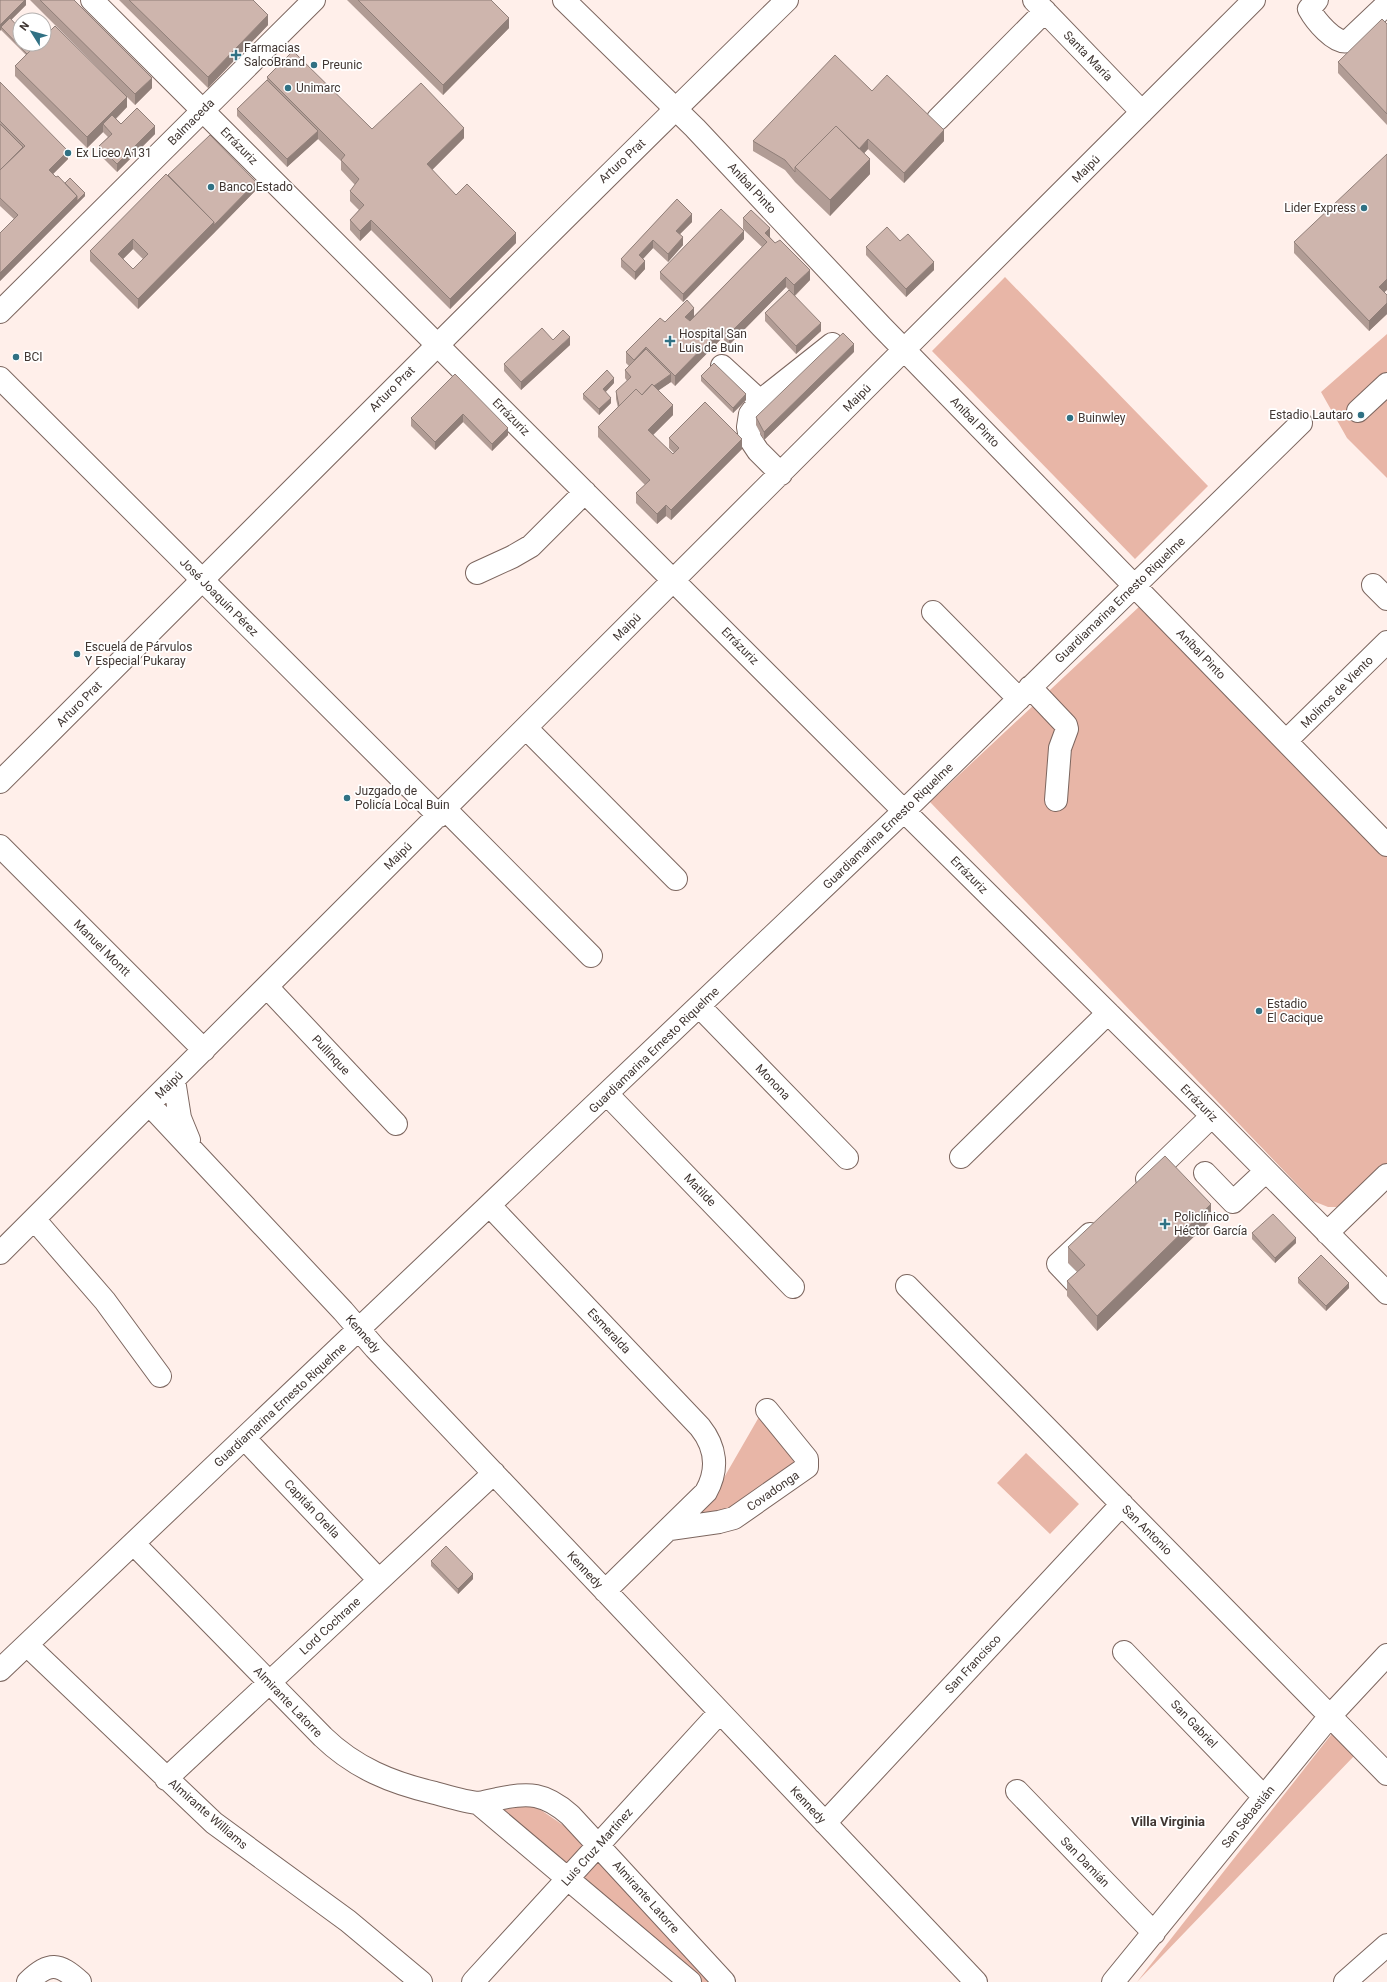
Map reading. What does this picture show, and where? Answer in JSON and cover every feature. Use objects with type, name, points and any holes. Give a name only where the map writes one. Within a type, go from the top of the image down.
[{"type":"street","name":"Errázuriz","points":[[92,0],[904,811],[1212,1116],[1387,1293]]},
{"type":"street","name":"Balmaceda","points":[[0,312],[314,0]]},
{"type":"street","name":"Aníbal Pinto","points":[[564,0],[695,128],[905,350],[1387,845]]},
{"type":"street","name":"Arturo Prat","points":[[0,782],[437,344],[787,0]]},
{"type":"street","name":"Maipú","points":[[0,1253],[1254,0]]},
{"type":"street","points":[[1317,0],[1309,9],[1313,16],[1336,40],[1343,42],[1348,41],[1385,4]]},
{"type":"street","name":"Santa María","points":[[1039,6],[1142,112]]},
{"type":"street","points":[[938,119],[1039,6]]},
{"type":"street","points":[[780,474],[758,451],[748,433],[748,420],[750,414],[760,401],[832,344]]},
{"type":"street","points":[[722,366],[760,401]]},
{"type":"street","name":"José Joaquín Pérez","points":[[0,378],[203,580],[591,956]]},
{"type":"street","points":[[1358,411],[1387,384]]},
{"type":"street","name":"Guardiamarina Ernesto Riquelme","points":[[0,1670],[245,1439],[904,811],[1301,423]]},
{"type":"street","points":[[477,573],[512,557],[531,546],[585,492]]},
{"type":"street","points":[[933,612],[1025,693],[1066,725],[1067,729],[1060,748],[1056,800]]},
{"type":"street","name":"Molinos de Viento","points":[[1286,742],[1387,642]]},
{"type":"street","points":[[526,728],[676,879]]},
{"type":"street","name":"Manuel Montt","points":[[0,846],[204,1050]]},
{"type":"street","name":"Pullinque","points":[[267,987],[396,1124]]},
{"type":"street","name":"Monona","points":[[699,1006],[847,1158]]},
{"type":"street","points":[[961,1157],[1108,1013]]},
{"type":"street","name":"Kennedy","points":[[174,1080],[180,1118],[198,1155]]},
{"type":"street","name":"Matilde","points":[[607,1094],[792,1287]]},
{"type":"street","name":"Kennedy","points":[[149,1104],[359,1330],[976,1982]]},
{"type":"street","points":[[1130,1195],[1212,1116]]},
{"type":"street","points":[[1205,1173],[1233,1202],[1266,1171]]},
{"type":"street","points":[[1327,1233],[1387,1176]]},
{"type":"street","name":"Esmeralda","points":[[490,1206],[700,1427],[711,1443],[715,1463],[711,1483],[706,1492],[670,1529]]},
{"type":"street","points":[[34,1219],[105,1301],[160,1376]]},
{"type":"street","points":[[1076,1283],[1058,1264],[1103,1222]]},
{"type":"street","name":"San Antonio","points":[[907,1286],[1387,1774]]},
{"type":"street","name":"Covadonga","points":[[670,1529],[719,1522],[734,1518],[807,1467],[807,1459],[767,1410]]},
{"type":"street","name":"Capitán Orella","points":[[245,1439],[379,1580]]},
{"type":"street","name":"Lord Cochrane","points":[[166,1779],[494,1473]]},
{"type":"street","name":"San Francisco","points":[[825,1823],[1122,1504]]},
{"type":"street","points":[[605,1591],[670,1529]]},
{"type":"street","name":"Almirante Latorre","points":[[134,1544],[336,1750],[365,1769],[418,1789],[478,1803],[523,1794],[544,1797],[562,1808],[724,1982]]},
{"type":"street","name":"Almirante Williams","points":[[27,1644],[166,1779],[214,1823],[348,1921],[421,1982]]},
{"type":"street","name":"San Gabriel","points":[[1124,1652],[1264,1797]]},
{"type":"street","name":"San Sebastián","points":[[1113,1982],[1330,1716],[1387,1655]]},
{"type":"street","name":"Luis Cruz Martínez","points":[[473,1982],[720,1712]]},
{"type":"street","name":"San Damián","points":[[1017,1791],[1154,1933]]},
{"type":"street","name":"Almirante Latorre","points":[[478,1803],[690,1982]]},
{"type":"street","points":[[1345,1982],[1387,1945]]},
{"type":"street","points":[[28,1982],[41,1970],[52,1966],[65,1969],[80,1982]]},
{"type":"shaded area","name":"Buinwley","points":[[1005,277],[1208,486],[1135,559],[932,351]]},
{"type":"shaded area","name":"Estadio Lautaro","points":[[1387,334],[1387,478],[1347,438],[1321,392]]},
{"type":"shaded area","name":"Estadio El Cacique","points":[[1141,605],[1387,857],[1387,1166],[1344,1207],[1328,1207],[1313,1201],[930,802]]},
{"type":"shaded area","points":[[763,1410],[804,1462],[726,1514],[693,1519],[718,1488]]},
{"type":"shaded area","points":[[1026,1453],[1079,1504],[1050,1534],[997,1483]]},
{"type":"shaded area","points":[[1334,1731],[1355,1755],[1137,1982]]},
{"type":"shaded area","points":[[532,1804],[588,1842],[563,1869],[496,1810]]},
{"type":"shaded area","points":[[601,1857],[709,1982],[698,1982],[584,1877]]},
{"type":"building","points":[[0,0],[25,0],[12,12],[0,25]]},
{"type":"building","points":[[40,0],[74,0],[152,78],[135,94]]},
{"type":"building","points":[[129,0],[253,0],[268,15],[208,77]]},
{"type":"building","points":[[358,0],[491,0],[509,18],[443,85]]},
{"type":"building","points":[[10,18],[12,20],[12,38],[1,27]]},
{"type":"building","points":[[1382,19],[1387,24],[1387,114],[1338,62]]},
{"type":"building","points":[[55,26],[127,97],[87,137],[15,66],[29,52],[52,52],[52,29]]},
{"type":"building","points":[[293,51],[372,129],[421,83],[464,128],[427,164],[456,195],[467,184],[516,233],[450,299],[371,220],[360,231],[350,220],[364,205],[350,191],[359,179],[341,160],[345,155],[267,77]]},
{"type":"building","points":[[835,55],[872,91],[887,75],[944,130],[904,173],[868,139],[859,149],[836,126],[795,167],[795,172],[785,160],[753,141]]},
{"type":"building","points":[[267,80],[318,131],[287,159],[237,109]]},
{"type":"building","points":[[0,82],[68,151],[49,170],[56,177],[58,176],[77,196],[0,273],[0,233],[18,215],[0,198],[0,170],[25,146],[0,121]]},
{"type":"building","points":[[137,108],[155,126],[117,164],[99,146],[112,134],[103,124],[112,115],[121,124]]},
{"type":"building","points":[[0,124],[23,147],[0,170]]},
{"type":"building","points":[[836,126],[870,159],[830,200],[795,167]]},
{"type":"building","name":"Banco Estado","points":[[210,135],[256,182],[214,225],[214,222],[168,175]]},
{"type":"building","name":"Lider Express","points":[[1387,154],[1387,279],[1379,287],[1387,295],[1387,303],[1369,321],[1294,242]]},
{"type":"building","points":[[166,174],[214,222],[138,299],[90,251]],"holes":[[[133,239],[148,254],[133,269],[118,254]]]},
{"type":"building","points":[[70,178],[85,193],[77,201],[77,196],[65,183]]},
{"type":"building","points":[[677,199],[692,214],[676,231],[683,237],[668,254],[653,240],[639,255],[645,261],[635,272],[621,259]]},
{"type":"building","points":[[721,209],[744,231],[683,294],[660,272]]},
{"type":"building","points":[[751,210],[770,228],[765,233],[775,243],[780,240],[810,270],[794,285],[786,277],[729,334],[722,328],[675,376],[646,347],[634,360],[626,352],[660,318],[665,322],[687,300],[694,308],[685,317],[690,321],[767,242],[743,218]]},
{"type":"building","points":[[887,227],[900,241],[908,234],[934,262],[906,289],[866,247]]},
{"type":"building","points":[[789,290],[821,323],[796,346],[765,313]]},
{"type":"building","points":[[542,328],[553,340],[563,330],[570,337],[521,382],[504,364]]},
{"type":"building","points":[[843,333],[854,344],[764,432],[756,417]]},
{"type":"building","points":[[646,349],[671,374],[654,386],[652,384],[642,395],[636,389],[619,406],[616,391],[631,377],[625,370]]},
{"type":"building","points":[[714,363],[746,394],[733,408],[701,376]]},
{"type":"building","points":[[607,370],[614,378],[603,389],[611,398],[599,409],[583,394]]},
{"type":"building","points":[[455,374],[508,428],[492,444],[463,414],[435,442],[411,418]]},
{"type":"building","points":[[652,384],[673,405],[648,430],[673,454],[679,448],[669,438],[705,402],[742,439],[671,510],[666,505],[657,514],[636,493],[650,480],[598,427],[636,389],[642,395]]},
{"type":"building","points":[[1165,1156],[1211,1204],[1097,1316],[1067,1281],[1085,1265],[1068,1247]]},
{"type":"building","points":[[1273,1214],[1296,1238],[1275,1258],[1252,1233]]},
{"type":"building","points":[[1321,1255],[1349,1283],[1326,1306],[1298,1278]]},
{"type":"building","points":[[446,1546],[473,1574],[458,1589],[431,1561]]},
{"type":"place","name":"Farmacias SalcoBrand","points":[[236,55]]},
{"type":"place","name":"Preunic","points":[[314,65]]},
{"type":"place","name":"Unimarc","points":[[288,88]]},
{"type":"place","name":"Ex Liceo A131","points":[[68,153]]},
{"type":"place","name":"Banco Estado","points":[[211,187]]},
{"type":"place","name":"Lider Express","points":[[1364,208]]},
{"type":"place","name":"Hospital San Luis de Buin","points":[[670,341]]},
{"type":"place","name":"BCI","points":[[16,357]]},
{"type":"place","name":"Estadio Lautaro","points":[[1361,415]]},
{"type":"place","name":"Buinwley","points":[[1070,418]]},
{"type":"place","name":"Escuela de Párvulos Y Especial Pukaray","points":[[77,654]]},
{"type":"place","name":"Juzgado de Policía Local Buin","points":[[347,798]]},
{"type":"place","name":"Estadio El Cacique","points":[[1259,1011]]},
{"type":"place","name":"Policlínico Héctor García","points":[[1165,1224]]},
{"type":"district","name":"Villa Virginia","points":[[1168,1821]]}]
